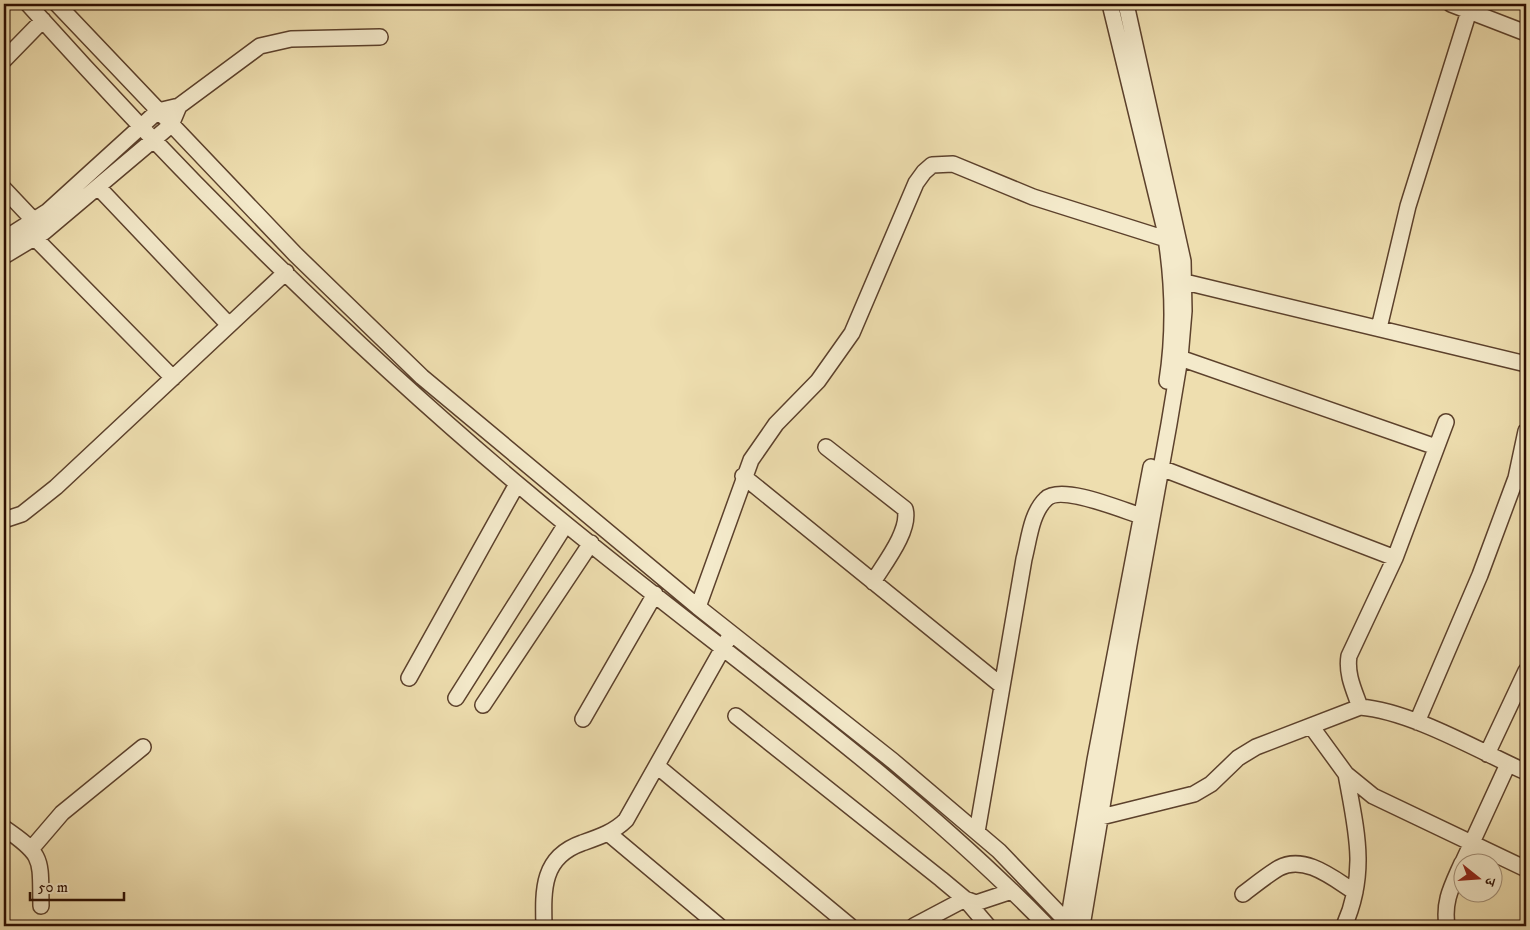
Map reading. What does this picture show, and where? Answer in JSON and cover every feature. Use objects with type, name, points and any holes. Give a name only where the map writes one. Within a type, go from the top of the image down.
[{"type":"street","points":[[28,4],[155,140],[286,272],[406,387],[517,484],[837,739],[949,833],[1047,926]]},
{"type":"street","points":[[58,4],[295,254],[422,377],[698,607],[893,761],[1028,878],[1074,925]]},
{"type":"street","points":[[1094,817],[1142,516],[1168,378],[1172,311],[1170,261],[1166,239],[1110,4]]},
{"type":"street","points":[[1074,925],[1161,468],[1180,358],[1185,282],[1183,261],[1126,4]]},
{"type":"street","points":[[1451,4],[1526,33]]},
{"type":"street","points":[[1379,328],[1408,206],[1469,11]]},
{"type":"street","points":[[4,60],[43,20]]},
{"type":"street","points":[[4,238],[48,212],[158,111],[179,106],[260,46],[291,39],[380,37]]},
{"type":"street","points":[[4,256],[39,235],[155,140],[171,125],[179,106]]},
{"type":"street","points":[[698,607],[743,476],[761,442],[818,381],[852,333],[916,183],[932,165],[953,164],[1033,197],[1166,239]]},
{"type":"street","points":[[98,188],[229,325]]},
{"type":"street","points":[[4,189],[39,235],[173,378]]},
{"type":"street","points":[[4,520],[22,514],[56,487],[286,272]]},
{"type":"street","points":[[1185,282],[1526,364]]},
{"type":"street","points":[[1180,358],[1436,448]]},
{"type":"street","points":[[1360,707],[1349,677],[1347,666],[1349,656],[1395,558],[1446,422]]},
{"type":"street","points":[[1417,722],[1480,575],[1516,478],[1526,431]]},
{"type":"street","points":[[826,447],[905,509],[905,527],[873,582]]},
{"type":"street","points":[[1161,468],[1395,558]]},
{"type":"street","points":[[743,476],[1002,686]]},
{"type":"street","points":[[409,678],[517,484]]},
{"type":"street","points":[[977,832],[1032,527],[1041,506],[1047,498],[1062,493],[1078,496],[1142,516]]},
{"type":"street","points":[[456,698],[566,524]]},
{"type":"street","points":[[483,706],[590,543]]},
{"type":"street","points":[[583,719],[655,594]]},
{"type":"street","points":[[544,926],[546,881],[550,866],[566,850],[608,833],[626,820],[731,633]]},
{"type":"street","points":[[1487,754],[1526,671]]},
{"type":"street","points":[[1094,817],[1194,794],[1211,784],[1238,758],[1256,747],[1360,707],[1376,708],[1417,722],[1526,772]]},
{"type":"street","points":[[736,716],[965,899],[988,926]]},
{"type":"street","points":[[1311,726],[1346,774],[1373,796],[1526,869]]},
{"type":"street","points":[[32,848],[62,813],[144,747]]},
{"type":"street","points":[[1468,852],[1508,764]]},
{"type":"street","points":[[657,766],[850,926]]},
{"type":"street","points":[[1344,926],[1355,892],[1360,867],[1357,834],[1346,774]]},
{"type":"street","points":[[4,828],[32,848],[37,856],[40,870],[41,906]]},
{"type":"street","points":[[608,833],[719,926]]},
{"type":"street","points":[[1243,894],[1281,867],[1297,865],[1321,870],[1355,892]]},
{"type":"street","points":[[1450,924],[1447,900],[1452,888]]},
{"type":"street","points":[[914,926],[965,899],[976,903],[1012,891]]}]
